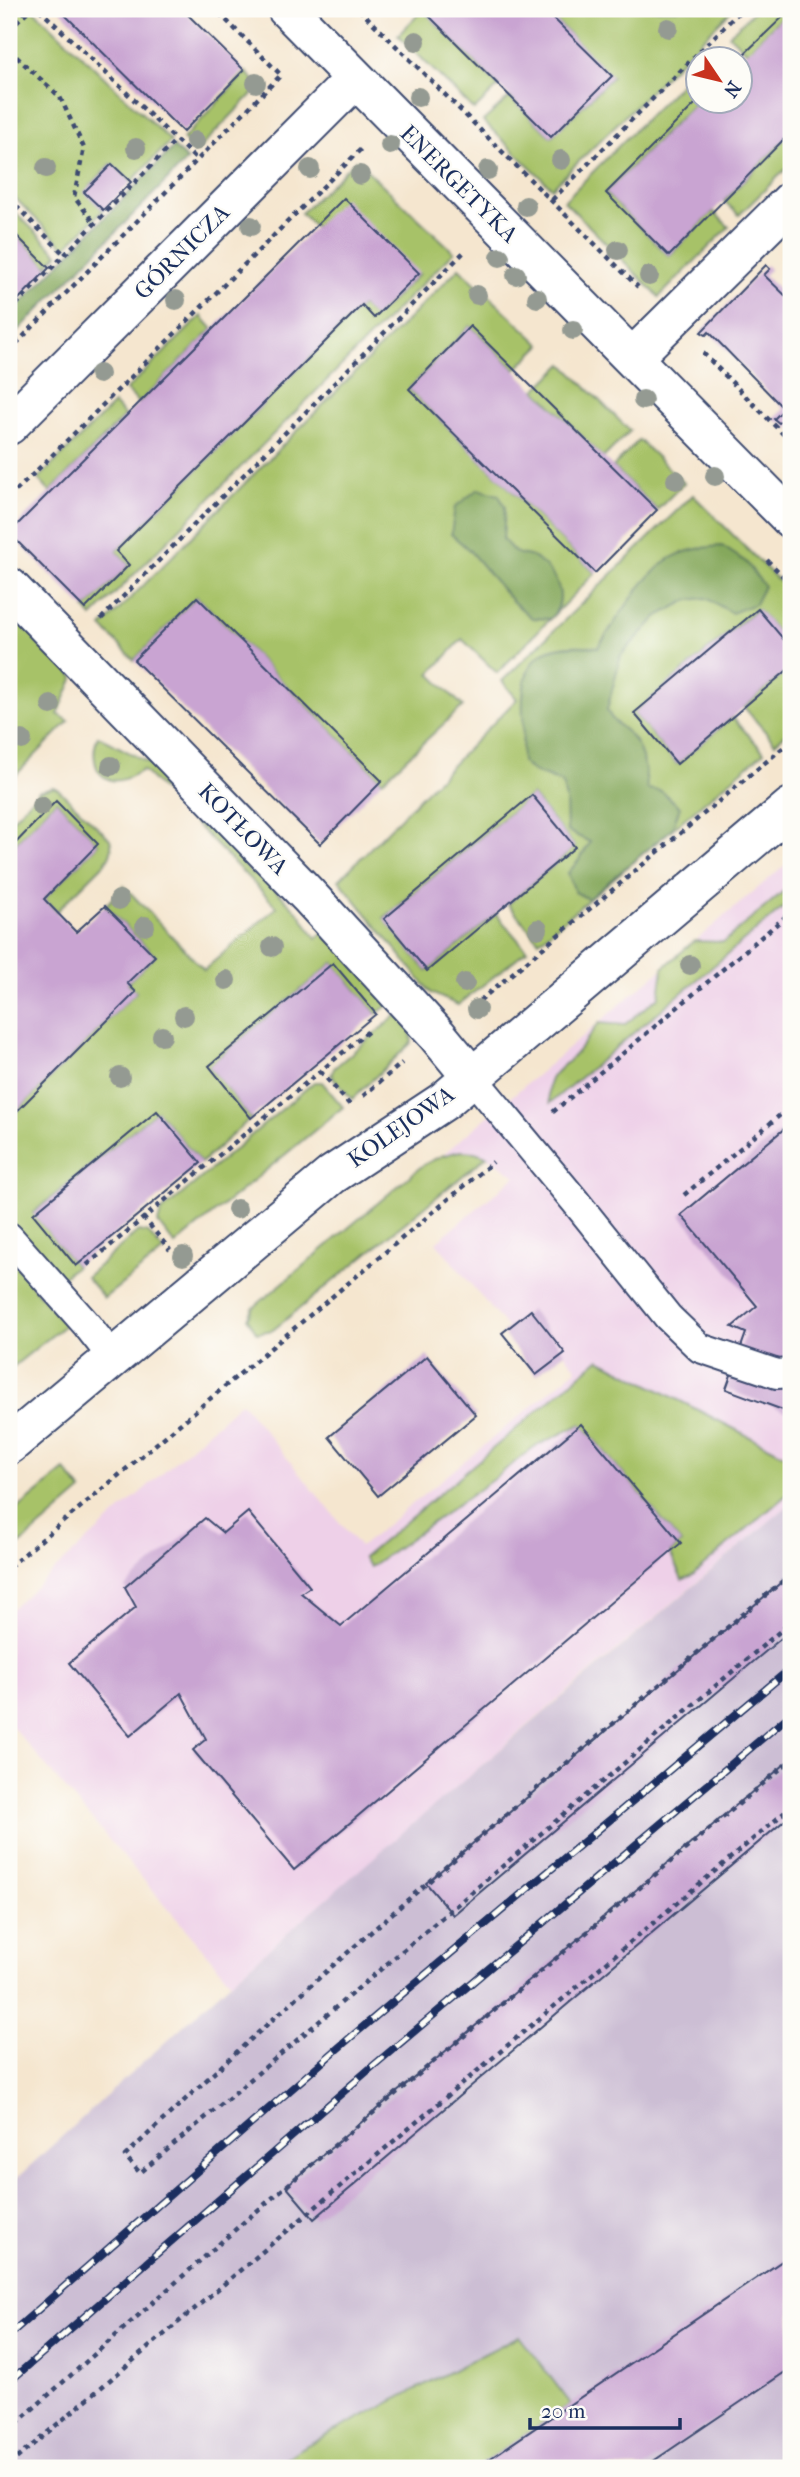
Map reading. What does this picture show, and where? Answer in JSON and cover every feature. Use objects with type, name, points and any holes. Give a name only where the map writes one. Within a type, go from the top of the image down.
[{"type":"street","name":"ENERGETYKA","points":[[286,9],[791,519]]},
{"type":"street","name":"GÓRNICZA","points":[[9,425],[355,79]]},
{"type":"street","points":[[634,358],[791,201]]},
{"type":"street","name":"KOTŁOWA","points":[[9,587],[307,895],[471,1076]]},
{"type":"street","name":"KOLEJOWA","points":[[9,1445],[332,1175],[444,1101],[791,807]]},
{"type":"lane","points":[[471,1076],[668,1317],[700,1348],[777,1374],[791,1373]]},
{"type":"lane","points":[[9,1237],[113,1358]]},
{"type":"path","points":[[9,29],[30,9]]},
{"type":"path","points":[[39,9],[197,160]]},
{"type":"path","points":[[9,351],[281,75],[215,9]]},
{"type":"path","points":[[359,9],[791,442]]},
{"type":"path","points":[[552,200],[742,9]]},
{"type":"path","points":[[9,50],[60,97],[84,149],[74,197],[94,222]]},
{"type":"path","points":[[9,312],[176,140]]},
{"type":"path","points":[[9,498],[361,148],[369,154]]},
{"type":"path","points":[[9,199],[64,254]]},
{"type":"path","points":[[456,242],[474,261]]},
{"type":"path","points":[[97,623],[464,251]]},
{"type":"path","points":[[762,554],[791,584]]},
{"type":"path","points":[[470,1009],[791,741]]},
{"type":"path","points":[[9,1567],[791,912]]},
{"type":"path","points":[[82,1269],[405,1001]]},
{"type":"path","points":[[320,1071],[351,1106]]},
{"type":"path","points":[[684,1195],[791,1106]]},
{"type":"path","points":[[143,1217],[173,1253]]},
{"type":"path","points":[[791,1574],[474,1841],[221,2066],[125,2156],[139,2173],[791,1622]]},
{"type":"path","points":[[9,2430],[245,2221],[791,1760]]},
{"type":"path","points":[[9,2463],[791,1807]]},
{"type":"shaded area","points":[[791,860],[791,1503],[555,1702],[231,1982],[9,1723],[9,1611],[241,1402],[360,1547],[577,1369],[531,1311],[508,1329],[436,1242],[516,1176],[487,1156],[475,1152],[460,1151],[441,1156]]},
{"type":"shaded area","points":[[791,1503],[791,2468],[476,2468],[571,2404],[519,2336],[301,2448],[273,2468],[9,2468],[9,2185],[231,1982]]},
{"type":"green space","points":[[9,9],[33,9],[171,141],[131,182],[111,164],[85,192],[103,210],[65,248],[9,192]]},
{"type":"green space","points":[[544,9],[733,9],[696,46],[684,46],[684,57],[552,188],[483,121],[510,97],[551,137],[612,77]]},
{"type":"green space","points":[[756,9],[790,9],[753,46],[741,46],[729,35]]},
{"type":"green space","points":[[423,10],[499,86],[474,110],[398,35]]},
{"type":"green space","points":[[246,72],[260,86],[196,152],[183,139]]},
{"type":"green space","points":[[684,80],[684,114],[606,193],[669,256],[713,211],[729,227],[659,297],[564,201]]},
{"type":"green space","points":[[791,132],[791,164],[739,215],[724,201]]},
{"type":"green space","points":[[174,147],[187,160],[9,340],[9,315]]},
{"type":"green space","points":[[356,160],[454,252],[92,617],[85,609],[129,565],[116,551],[362,305],[374,317],[419,274],[315,227],[301,213]]},
{"type":"green space","points":[[9,206],[58,254],[47,266],[9,228]]},
{"type":"green space","points":[[459,268],[541,345],[515,370],[470,326],[409,389],[595,573],[497,673],[462,639],[430,674],[463,706],[382,781],[197,597],[134,660],[102,627]]},
{"type":"green space","points":[[201,316],[213,329],[139,403],[126,390]]},
{"type":"green space","points":[[563,364],[630,431],[603,458],[536,390]]},
{"type":"green space","points":[[114,404],[125,416],[50,492],[38,479]]},
{"type":"green space","points":[[639,440],[684,483],[657,510],[613,467]]},
{"type":"green space","points":[[478,489],[499,495],[505,507],[503,540],[515,552],[536,559],[555,579],[560,595],[559,603],[550,619],[532,618],[512,601],[469,550],[451,534],[455,507]]},
{"type":"green space","points":[[693,495],[791,593],[791,648],[757,609],[634,713],[677,764],[732,717],[764,752],[539,941],[508,904],[575,847],[532,795],[384,918],[427,971],[496,914],[527,950],[458,1005],[431,993],[339,880],[517,699],[502,681]]},
{"type":"green space","points":[[722,546],[746,562],[764,586],[755,604],[732,613],[706,598],[688,600],[658,616],[621,655],[607,710],[638,747],[645,768],[647,789],[661,791],[680,807],[672,829],[588,899],[575,892],[568,873],[590,842],[567,831],[566,800],[562,783],[536,772],[522,762],[525,680],[537,657],[548,651],[561,647],[598,647],[637,591],[665,562],[685,552]]},
{"type":"green space","points":[[9,603],[74,677],[58,714],[69,721],[9,782],[9,687],[15,680],[9,673]]},
{"type":"green space","points":[[791,667],[791,729],[775,743],[744,707]]},
{"type":"green space","points":[[98,736],[151,764],[242,857],[240,860],[252,874],[256,871],[299,913],[316,938],[327,929],[391,1003],[376,1014],[333,963],[209,1066],[251,1118],[201,1163],[157,1111],[33,1213],[76,1266],[60,1279],[9,1220],[9,1119],[136,992],[127,983],[155,956],[105,906],[124,886],[204,970],[277,907],[143,770],[115,781],[100,773],[94,755]]},
{"type":"green space","points":[[53,787],[110,839],[111,846],[105,863],[56,912],[44,899],[98,844],[56,801],[9,850],[9,823],[39,791]]},
{"type":"green space","points":[[791,885],[791,901],[550,1103],[548,1093],[551,1078],[578,1051],[599,1023],[624,1025],[659,997],[663,968],[694,941],[724,942]]},
{"type":"green space","points":[[398,1014],[411,1032],[412,1042],[352,1099],[331,1075],[334,1068]]},
{"type":"green space","points":[[314,1082],[322,1082],[343,1107],[175,1245],[158,1223],[161,1212]]},
{"type":"green space","points":[[460,1151],[487,1156],[273,1330],[257,1333],[248,1319],[253,1308],[423,1165]]},
{"type":"green space","points":[[138,1231],[148,1233],[164,1251],[104,1298],[86,1277]]},
{"type":"green space","points":[[15,1265],[65,1325],[9,1370],[9,1270]]},
{"type":"green space","points":[[599,1359],[783,1454],[791,1449],[791,1491],[693,1575],[682,1580],[670,1553],[681,1543],[581,1424],[534,1447],[370,1567],[363,1558]]},
{"type":"green space","points":[[65,1470],[82,1491],[9,1554],[9,1516]]},
{"type":"green space","points":[[519,2336],[571,2404],[476,2468],[273,2468],[301,2448]]},
{"type":"building","points":[[59,9],[182,9],[244,70],[183,132]]},
{"type":"building","points":[[422,9],[544,9],[612,76],[551,137]]},
{"type":"building","points":[[791,9],[791,132],[669,256],[606,193],[684,115],[754,116],[752,46]]},
{"type":"building","points":[[112,164],[131,182],[103,210],[84,192]]},
{"type":"building","points":[[344,198],[419,273],[374,318],[362,305],[116,551],[129,565],[85,609],[9,533]]},
{"type":"building","points":[[9,228],[49,268],[9,309]]},
{"type":"building","points":[[766,265],[770,269],[764,275],[791,301],[791,430],[782,421],[779,423],[774,419],[784,409],[709,332],[706,335],[701,332]]},
{"type":"building","points":[[470,326],[657,510],[595,573],[409,389]]},
{"type":"building","points":[[197,597],[382,781],[320,844],[134,660]]},
{"type":"building","points":[[758,609],[791,648],[791,667],[677,764],[634,713]]},
{"type":"building","points":[[532,795],[575,847],[427,971],[384,919]]},
{"type":"building","points":[[56,801],[98,844],[44,899],[76,932],[105,906],[155,956],[127,983],[136,992],[9,1119],[9,850]]},
{"type":"building","points":[[333,963],[376,1014],[251,1118],[209,1066]]},
{"type":"building","points":[[157,1111],[201,1163],[76,1266],[33,1214]]},
{"type":"building","points":[[791,1123],[791,1413],[726,1389],[746,1333],[732,1327],[757,1306],[681,1215]]},
{"type":"building","points":[[531,1310],[565,1353],[536,1375],[502,1333]]},
{"type":"building","points":[[427,1356],[476,1415],[378,1496],[329,1437]]},
{"type":"building","points":[[581,1424],[681,1543],[294,1870],[193,1750],[206,1739],[181,1693],[130,1736],[69,1663],[136,1607],[125,1587],[205,1518],[223,1533],[248,1512],[310,1587],[301,1593],[341,1626]]},
{"type":"building","points":[[791,1574],[791,1630],[453,1915],[426,1883]]},
{"type":"building","points":[[791,1759],[791,1815],[314,2219],[286,2186]]},
{"type":"building","points":[[791,2255],[791,2368],[643,2468],[476,2468]]},
{"type":"railway","points":[[9,2335],[351,2037],[791,1668]]},
{"type":"railway","points":[[9,2382],[373,2066],[791,1714]]}]
